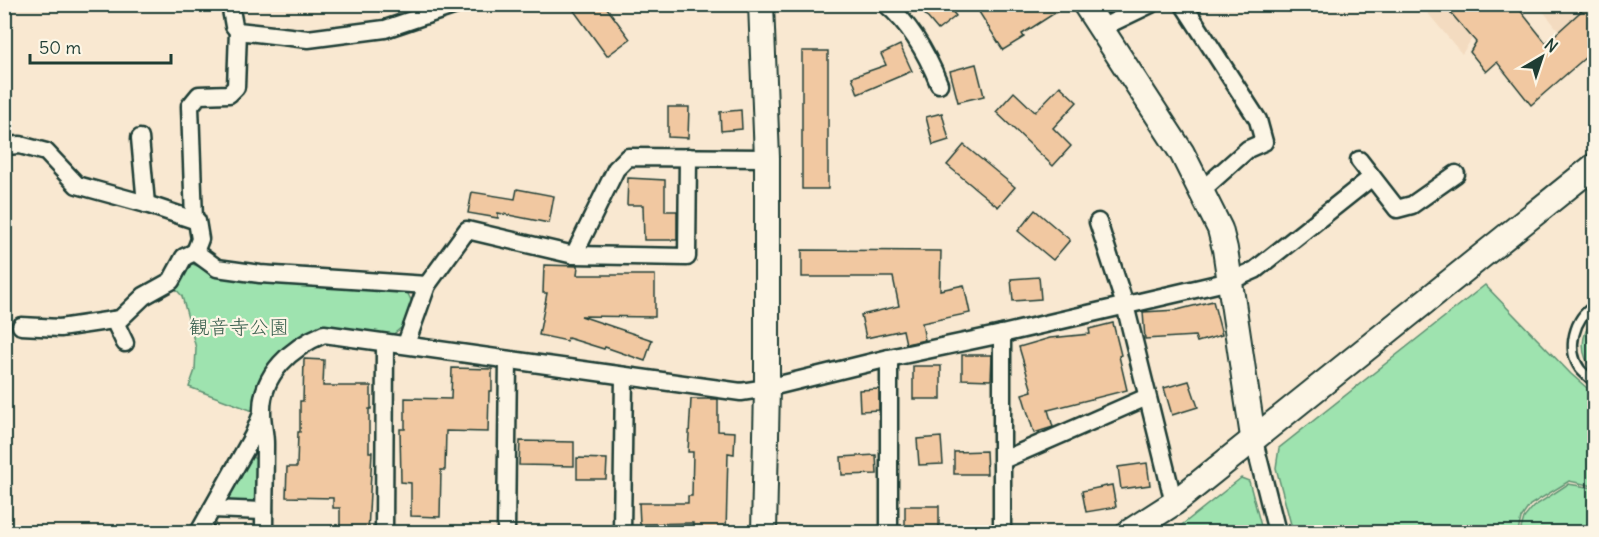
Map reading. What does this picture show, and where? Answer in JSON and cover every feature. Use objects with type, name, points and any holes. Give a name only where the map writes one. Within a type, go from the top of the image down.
[{"type":"street","points":[[194,219],[190,106],[199,95],[230,94],[236,87],[238,31],[234,26],[230,4]]},
{"type":"street","points":[[238,31],[308,39],[385,29],[459,4]]},
{"type":"street","points":[[761,4],[767,158],[767,388],[764,532]]},
{"type":"street","points":[[1151,4],[1095,12],[1182,153],[1220,229],[1225,249],[1253,437],[1278,532]]},
{"type":"street","points":[[1183,4],[1258,120],[1263,142],[1248,149],[1202,190]]},
{"type":"street","points":[[892,6],[914,34],[939,84]]},
{"type":"street","points":[[140,138],[146,204]]},
{"type":"street","points":[[4,146],[20,145],[39,149],[53,159],[77,185],[194,219],[197,221],[200,239],[195,252],[184,257],[171,281],[144,296],[120,319],[60,328],[21,326]]},
{"type":"street","points":[[574,255],[616,169],[628,157],[767,158]]},
{"type":"street","points":[[406,344],[427,285],[466,231],[574,255],[687,257],[688,157]]},
{"type":"street","points":[[1359,160],[1397,209],[1412,205],[1456,174]]},
{"type":"street","points":[[1129,532],[1174,502],[1594,166]]},
{"type":"street","points":[[264,532],[263,400],[270,379],[280,362],[302,344],[324,334],[741,392],[767,388],[1230,281],[1255,270],[1372,177]]},
{"type":"street","points":[[1098,222],[1125,305],[1174,502]]},
{"type":"street","points":[[195,252],[217,268],[260,274],[427,285]]},
{"type":"street","points":[[114,320],[125,343]]},
{"type":"street","points":[[1002,334],[1002,532]]},
{"type":"street","points":[[384,532],[385,343]]},
{"type":"street","points":[[889,358],[889,532]]},
{"type":"street","points":[[506,532],[508,360]]},
{"type":"street","points":[[622,532],[624,376]]},
{"type":"street","points":[[1003,460],[1147,397]]},
{"type":"street","points":[[199,532],[253,436],[262,412]]},
{"type":"street","points":[[212,509],[264,511]]},
{"type":"lane","points":[[1594,306],[1577,326],[1573,349],[1580,369],[1594,382]]},
{"type":"shaded area","points":[[1421,5],[1514,5],[1478,29],[1462,54]]},
{"type":"shaded area","points":[[1538,5],[1594,5],[1594,74]]},
{"type":"green space","name":"観音寺公園","points":[[187,262],[219,274],[406,290],[412,302],[402,327],[390,337],[325,326],[307,333],[277,356],[269,366],[253,411],[189,387],[195,370],[196,348],[182,296],[173,286]]},
{"type":"green space","points":[[1485,285],[1571,374],[1594,394],[1594,486],[1569,481],[1530,505],[1521,518],[1518,532],[1293,532],[1276,468],[1279,448]]},
{"type":"green space","points":[[1594,318],[1594,371],[1586,358],[1583,345],[1586,331]]},
{"type":"green space","points":[[251,456],[257,460],[258,497],[251,504],[223,503]]},
{"type":"green space","points":[[1241,478],[1249,481],[1261,526],[1257,532],[1173,532]]},
{"type":"green space","points":[[1568,484],[1594,488],[1594,532],[1520,532],[1524,518],[1533,507]]},
{"type":"building","points":[[569,4],[604,4],[630,39],[607,56]]},
{"type":"building","points":[[916,4],[946,4],[956,16],[938,30]]},
{"type":"building","points":[[991,4],[1069,4],[1022,34],[1024,37],[1003,50],[979,12]]},
{"type":"building","points":[[1443,4],[1515,4],[1546,43],[1589,4],[1594,4],[1594,50],[1531,105],[1497,62],[1486,72],[1470,52],[1476,42]]},
{"type":"building","points":[[900,45],[912,71],[858,94],[852,77],[886,65],[881,54]]},
{"type":"building","points":[[802,51],[828,51],[828,189],[802,189]]},
{"type":"building","points":[[976,64],[984,96],[958,102],[950,71]]},
{"type":"building","points":[[1060,86],[1077,102],[1053,128],[1071,146],[1053,166],[996,112],[1014,92],[1035,112]]},
{"type":"building","points":[[668,107],[689,107],[688,138],[668,137]]},
{"type":"building","points":[[741,110],[742,129],[721,131],[720,112]]},
{"type":"building","points":[[942,113],[949,140],[933,145],[926,117]]},
{"type":"building","points":[[964,145],[1015,187],[998,207],[947,165]]},
{"type":"building","points":[[628,178],[665,180],[665,211],[677,211],[677,240],[644,240],[643,205],[627,205]]},
{"type":"building","points":[[517,189],[554,196],[549,223],[498,213],[498,218],[468,213],[472,192],[515,199]]},
{"type":"building","points":[[1035,210],[1070,240],[1053,260],[1018,231]]},
{"type":"building","points":[[802,250],[941,251],[940,290],[964,285],[970,313],[922,323],[925,340],[906,344],[903,330],[866,338],[861,315],[899,306],[893,277],[802,277]]},
{"type":"building","points":[[544,265],[578,266],[577,275],[655,275],[655,317],[581,316],[652,340],[645,361],[605,347],[604,349],[568,338],[567,341],[539,335],[547,293],[543,293]]},
{"type":"building","points":[[1039,277],[1041,299],[1013,301],[1011,279]]},
{"type":"building","points":[[1213,301],[1222,335],[1197,342],[1195,336],[1145,339],[1143,312],[1177,310]]},
{"type":"building","points":[[1113,323],[1127,390],[1048,410],[1053,427],[1034,433],[1022,394],[1032,391],[1019,347],[1050,338],[1090,334],[1089,329]]},
{"type":"building","points":[[962,355],[992,355],[991,380],[962,379]]},
{"type":"building","points":[[304,359],[324,360],[323,386],[371,386],[369,452],[372,452],[368,532],[340,532],[340,508],[333,508],[333,498],[286,497],[287,467],[297,467]]},
{"type":"building","points":[[913,366],[941,366],[941,399],[913,399]]},
{"type":"building","points":[[452,368],[492,369],[488,432],[446,431],[445,470],[441,470],[440,517],[411,516],[411,483],[401,482],[400,429],[405,429],[405,398],[451,399]]},
{"type":"building","points":[[1189,381],[1198,407],[1172,415],[1164,388]]},
{"type":"building","points":[[879,389],[879,410],[860,411],[859,390]]},
{"type":"building","points":[[691,399],[718,399],[718,431],[735,432],[734,454],[728,453],[726,532],[693,532],[693,523],[640,524],[639,503],[688,503],[688,496],[692,496],[693,452],[688,452]]},
{"type":"building","points":[[941,437],[943,464],[919,465],[917,439]]},
{"type":"building","points":[[520,441],[574,442],[574,466],[519,465]]},
{"type":"building","points":[[986,451],[987,474],[954,474],[954,452]]},
{"type":"building","points":[[876,455],[877,474],[842,475],[841,457]]},
{"type":"building","points":[[577,458],[607,459],[606,479],[577,479]]},
{"type":"building","points":[[1147,463],[1150,485],[1121,489],[1118,467]]},
{"type":"building","points":[[1112,485],[1116,507],[1086,512],[1082,491]]},
{"type":"building","points":[[905,506],[939,506],[939,529],[905,529]]}]
